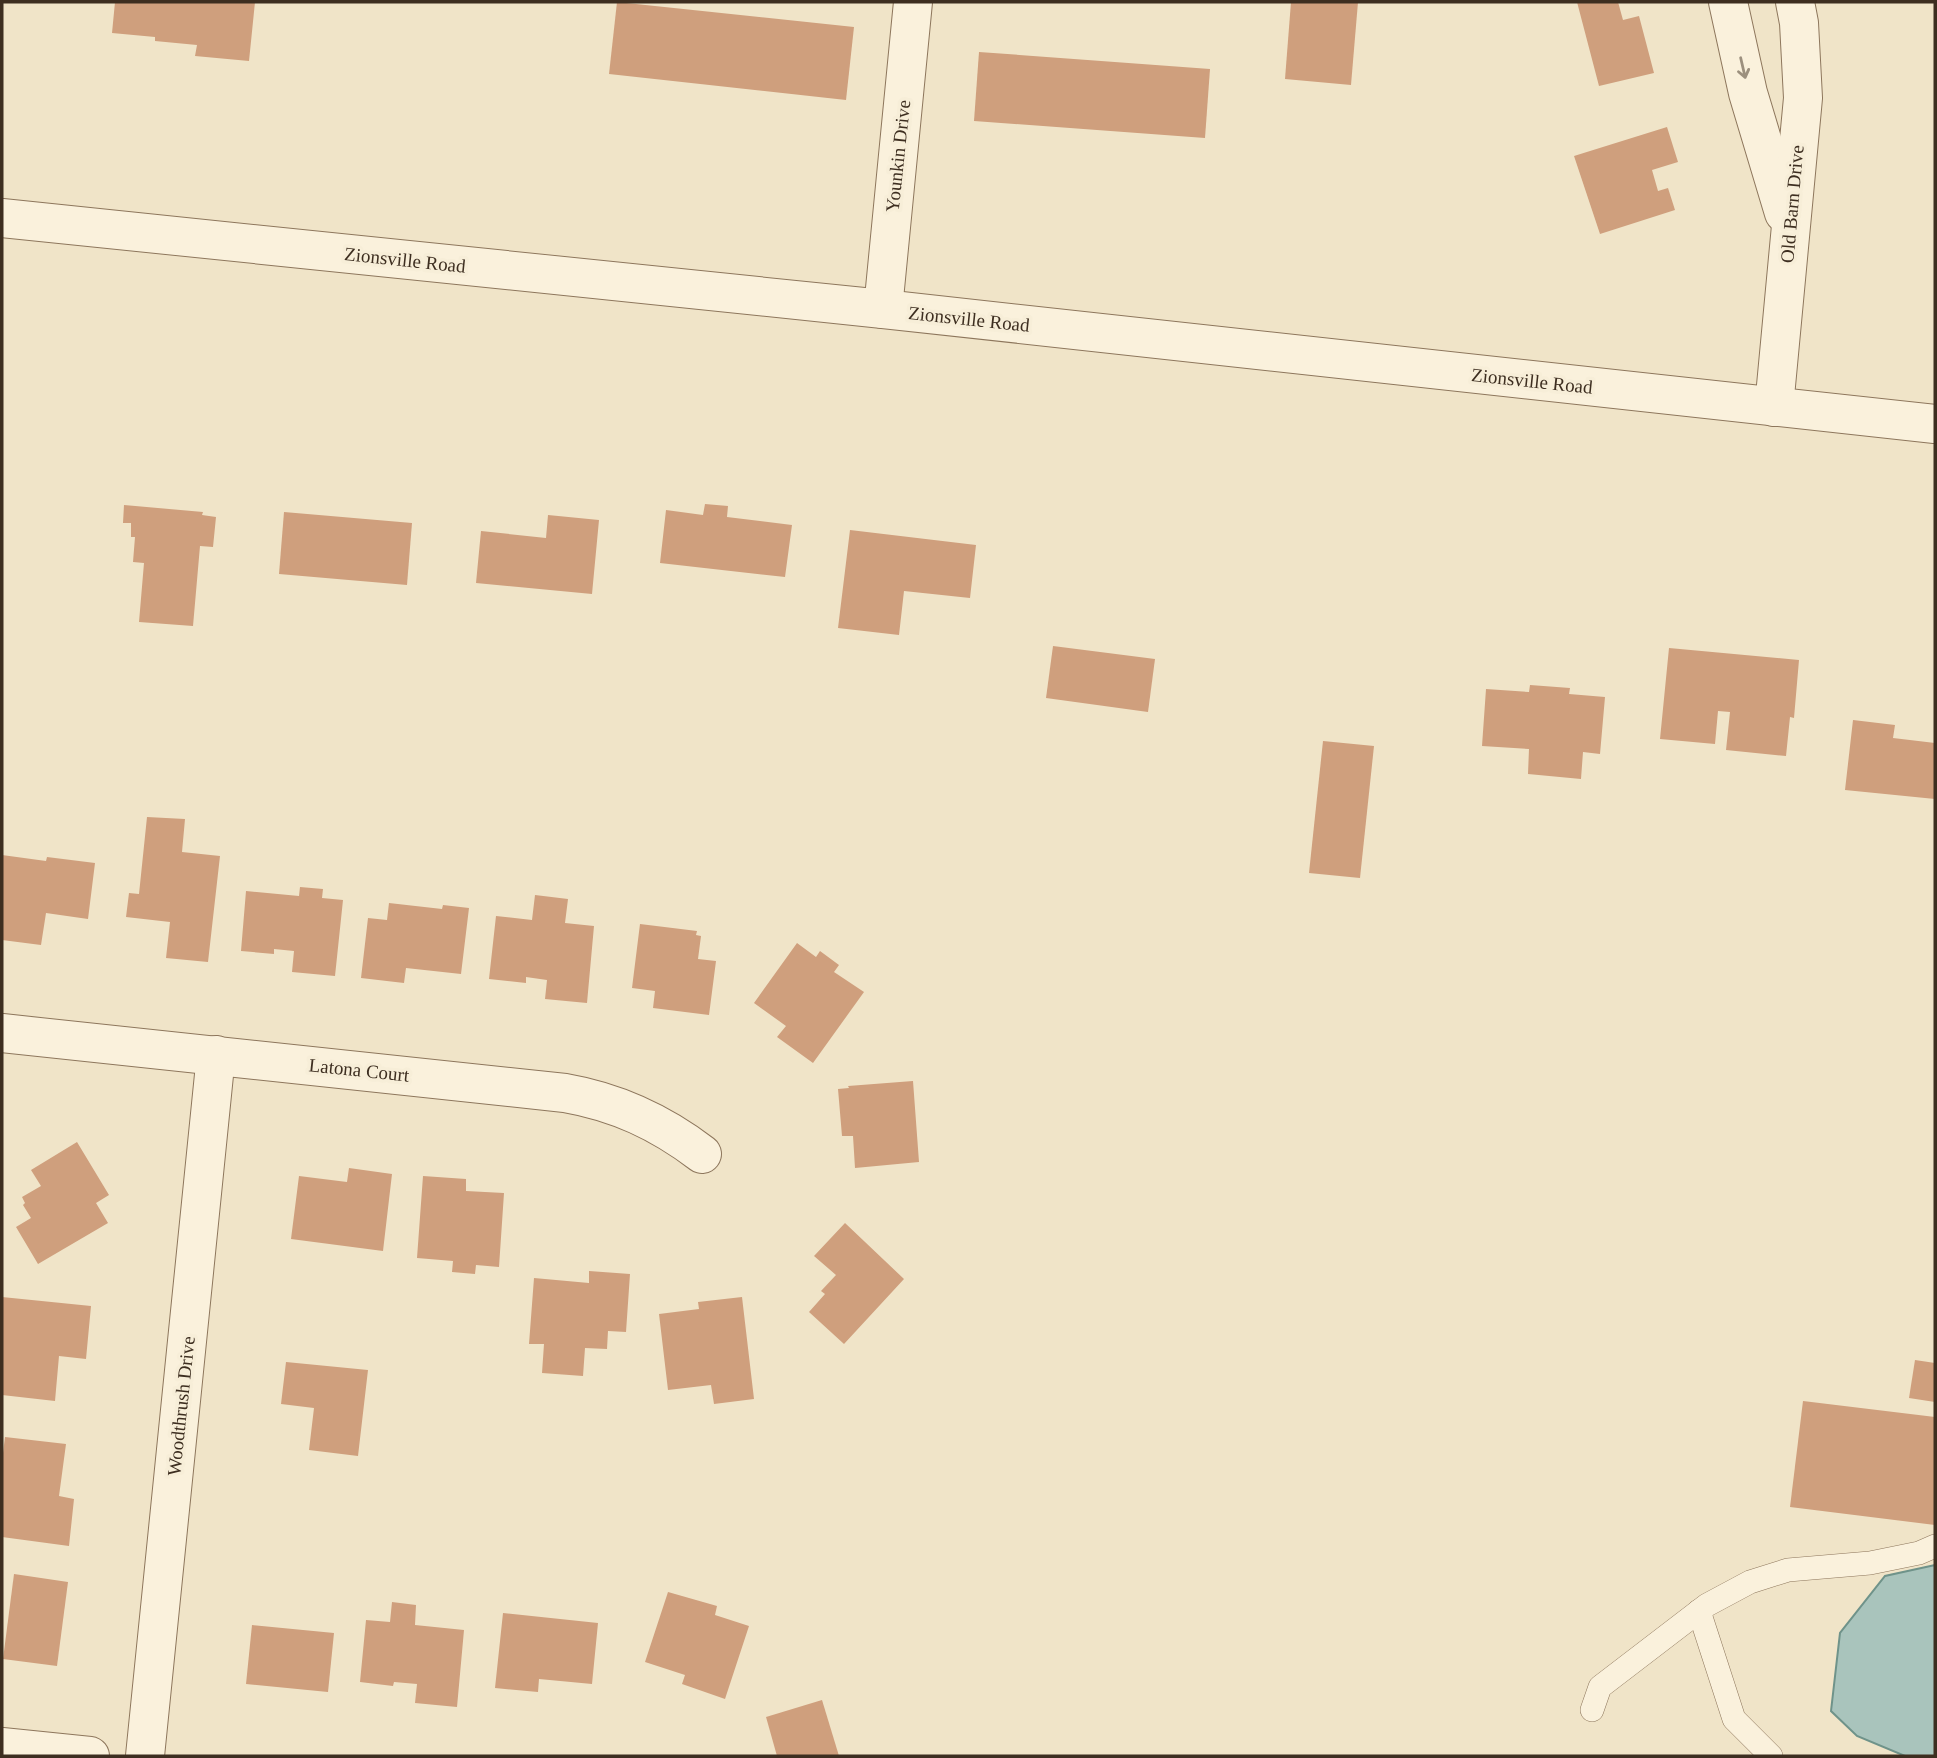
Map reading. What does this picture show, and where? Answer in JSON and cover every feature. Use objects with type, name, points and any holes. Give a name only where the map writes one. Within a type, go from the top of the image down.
[{"type":"street","name":"Younkin Drive","points":[[883,309],[913,2]]},
{"type":"street","points":[[1728,2],[1748,93],[1790,231]]},
{"type":"street","name":"Old Barn Drive","points":[[1774,407],[1803,98],[1799,23],[1795,2]]},
{"type":"street","name":"Zionsville Road","points":[[2,218],[883,309],[1935,424]]},
{"type":"street","name":"Latona Court","points":[[2,1033],[579,1095],[615,1104],[656,1123],[702,1154]]},
{"type":"street","name":"Woodthrush Drive","points":[[145,1756],[216,1055]]},
{"type":"street","points":[[2,1746],[90,1756]]},
{"type":"lane","points":[[1592,1710],[1600,1687],[1699,1611],[1750,1582],[1788,1570],[1870,1563],[1919,1553],[1935,1546]]},
{"type":"lane","points":[[1699,1611],[1734,1719],[1771,1756]]},
{"type":"water","points":[[1935,1565],[1935,1756],[1905,1756],[1857,1736],[1831,1711],[1840,1633],[1885,1576]]},
{"type":"building","points":[[115,2],[255,2],[249,61],[195,56],[197,45],[112,33]]},
{"type":"building","points":[[617,2],[854,27],[846,100],[609,74]]},
{"type":"building","points":[[1291,2],[1358,2],[1351,85],[1285,79]]},
{"type":"building","points":[[1577,2],[1618,2],[1623,20],[1639,16],[1654,73],[1599,86]]},
{"type":"building","points":[[979,52],[1210,69],[1205,138],[974,121]]},
{"type":"building","points":[[1667,127],[1678,162],[1652,170],[1658,191],[1668,188],[1675,210],[1600,234],[1574,156]]},
{"type":"building","points":[[705,504],[728,506],[727,517],[792,525],[785,577],[660,563],[666,510],[703,515]]},
{"type":"building","points":[[124,505],[203,512],[202,515],[216,517],[213,547],[200,546],[193,626],[139,622],[144,563],[133,562],[135,537],[131,537],[131,523],[123,523]]},
{"type":"building","points":[[284,512],[412,523],[407,585],[279,574]]},
{"type":"building","points":[[548,515],[599,520],[592,594],[476,583],[481,531],[546,538]]},
{"type":"building","points":[[850,530],[976,545],[970,598],[904,591],[899,635],[838,628]]},
{"type":"building","points":[[1053,646],[1155,659],[1148,712],[1046,698]]},
{"type":"building","points":[[1669,648],[1799,660],[1794,718],[1790,717],[1786,756],[1726,750],[1730,712],[1718,711],[1715,744],[1660,739]]},
{"type":"building","points":[[1530,685],[1570,688],[1569,694],[1605,697],[1600,754],[1583,752],[1581,779],[1528,774],[1529,749],[1482,746],[1486,689],[1529,692]]},
{"type":"building","points":[[1853,720],[1895,725],[1893,738],[1935,743],[1935,799],[1845,790]]},
{"type":"building","points":[[1323,741],[1374,746],[1360,878],[1309,873]]},
{"type":"building","points":[[147,817],[185,819],[182,852],[220,856],[208,962],[166,958],[170,922],[126,917],[129,893],[139,894]]},
{"type":"building","points":[[2,855],[46,861],[47,857],[95,863],[88,919],[46,913],[41,945],[2,940]]},
{"type":"building","points":[[300,887],[323,889],[322,898],[343,900],[335,976],[292,972],[294,951],[274,949],[274,954],[241,951],[246,891],[299,896]]},
{"type":"building","points":[[535,895],[568,899],[565,923],[594,926],[587,1003],[545,999],[547,980],[526,977],[526,983],[489,979],[496,916],[532,920]]},
{"type":"building","points":[[389,903],[442,909],[443,905],[469,908],[461,974],[406,968],[404,983],[361,978],[368,918],[387,920]]},
{"type":"building","points":[[640,924],[697,931],[696,935],[701,936],[698,959],[716,961],[709,1015],[653,1008],[655,991],[632,988]]},
{"type":"building","points":[[797,943],[816,957],[820,951],[839,965],[834,972],[864,992],[813,1063],[777,1037],[786,1026],[754,1003]]},
{"type":"building","points":[[913,1081],[919,1162],[855,1168],[853,1136],[842,1136],[838,1089]]},
{"type":"building","points":[[77,1142],[109,1195],[96,1203],[108,1223],[38,1264],[16,1227],[31,1218],[23,1205],[25,1203],[22,1197],[41,1186],[31,1170]]},
{"type":"building","points":[[349,1168],[392,1174],[383,1251],[291,1239],[299,1176],[347,1182]]},
{"type":"building","points":[[423,1176],[466,1179],[466,1191],[504,1193],[499,1267],[476,1265],[475,1274],[452,1272],[453,1261],[417,1258]]},
{"type":"building","points":[[845,1223],[904,1279],[844,1344],[809,1312],[825,1294],[821,1291],[836,1275],[814,1256]]},
{"type":"building","points":[[589,1271],[630,1274],[626,1332],[608,1331],[607,1349],[585,1348],[583,1376],[542,1373],[544,1344],[529,1344],[534,1278],[589,1283]]},
{"type":"building","points":[[2,1297],[91,1306],[86,1359],[59,1356],[55,1401],[2,1395]]},
{"type":"building","points":[[742,1297],[754,1399],[714,1404],[711,1385],[668,1390],[659,1314],[699,1309],[698,1302]]},
{"type":"building","points":[[1915,1360],[1935,1363],[1935,1402],[1909,1398]]},
{"type":"building","points":[[286,1362],[368,1370],[358,1456],[309,1450],[314,1408],[281,1404]]},
{"type":"building","points":[[1803,1401],[1935,1417],[1935,1525],[1790,1507]]},
{"type":"building","points":[[5,1437],[66,1444],[59,1496],[74,1499],[69,1546],[2,1537],[2,1461]]},
{"type":"building","points":[[14,1574],[68,1582],[57,1666],[3,1659]]},
{"type":"building","points":[[668,1592],[717,1606],[715,1615],[749,1626],[725,1699],[682,1684],[685,1675],[645,1662]]},
{"type":"building","points":[[392,1602],[416,1605],[415,1625],[464,1630],[457,1707],[415,1703],[417,1684],[394,1682],[393,1686],[360,1682],[366,1620],[390,1622]]},
{"type":"building","points":[[503,1613],[598,1623],[592,1684],[539,1679],[538,1692],[495,1688]]},
{"type":"building","points":[[252,1625],[334,1633],[328,1692],[246,1684]]},
{"type":"building","points":[[822,1700],[839,1756],[777,1756],[766,1717]]}]
